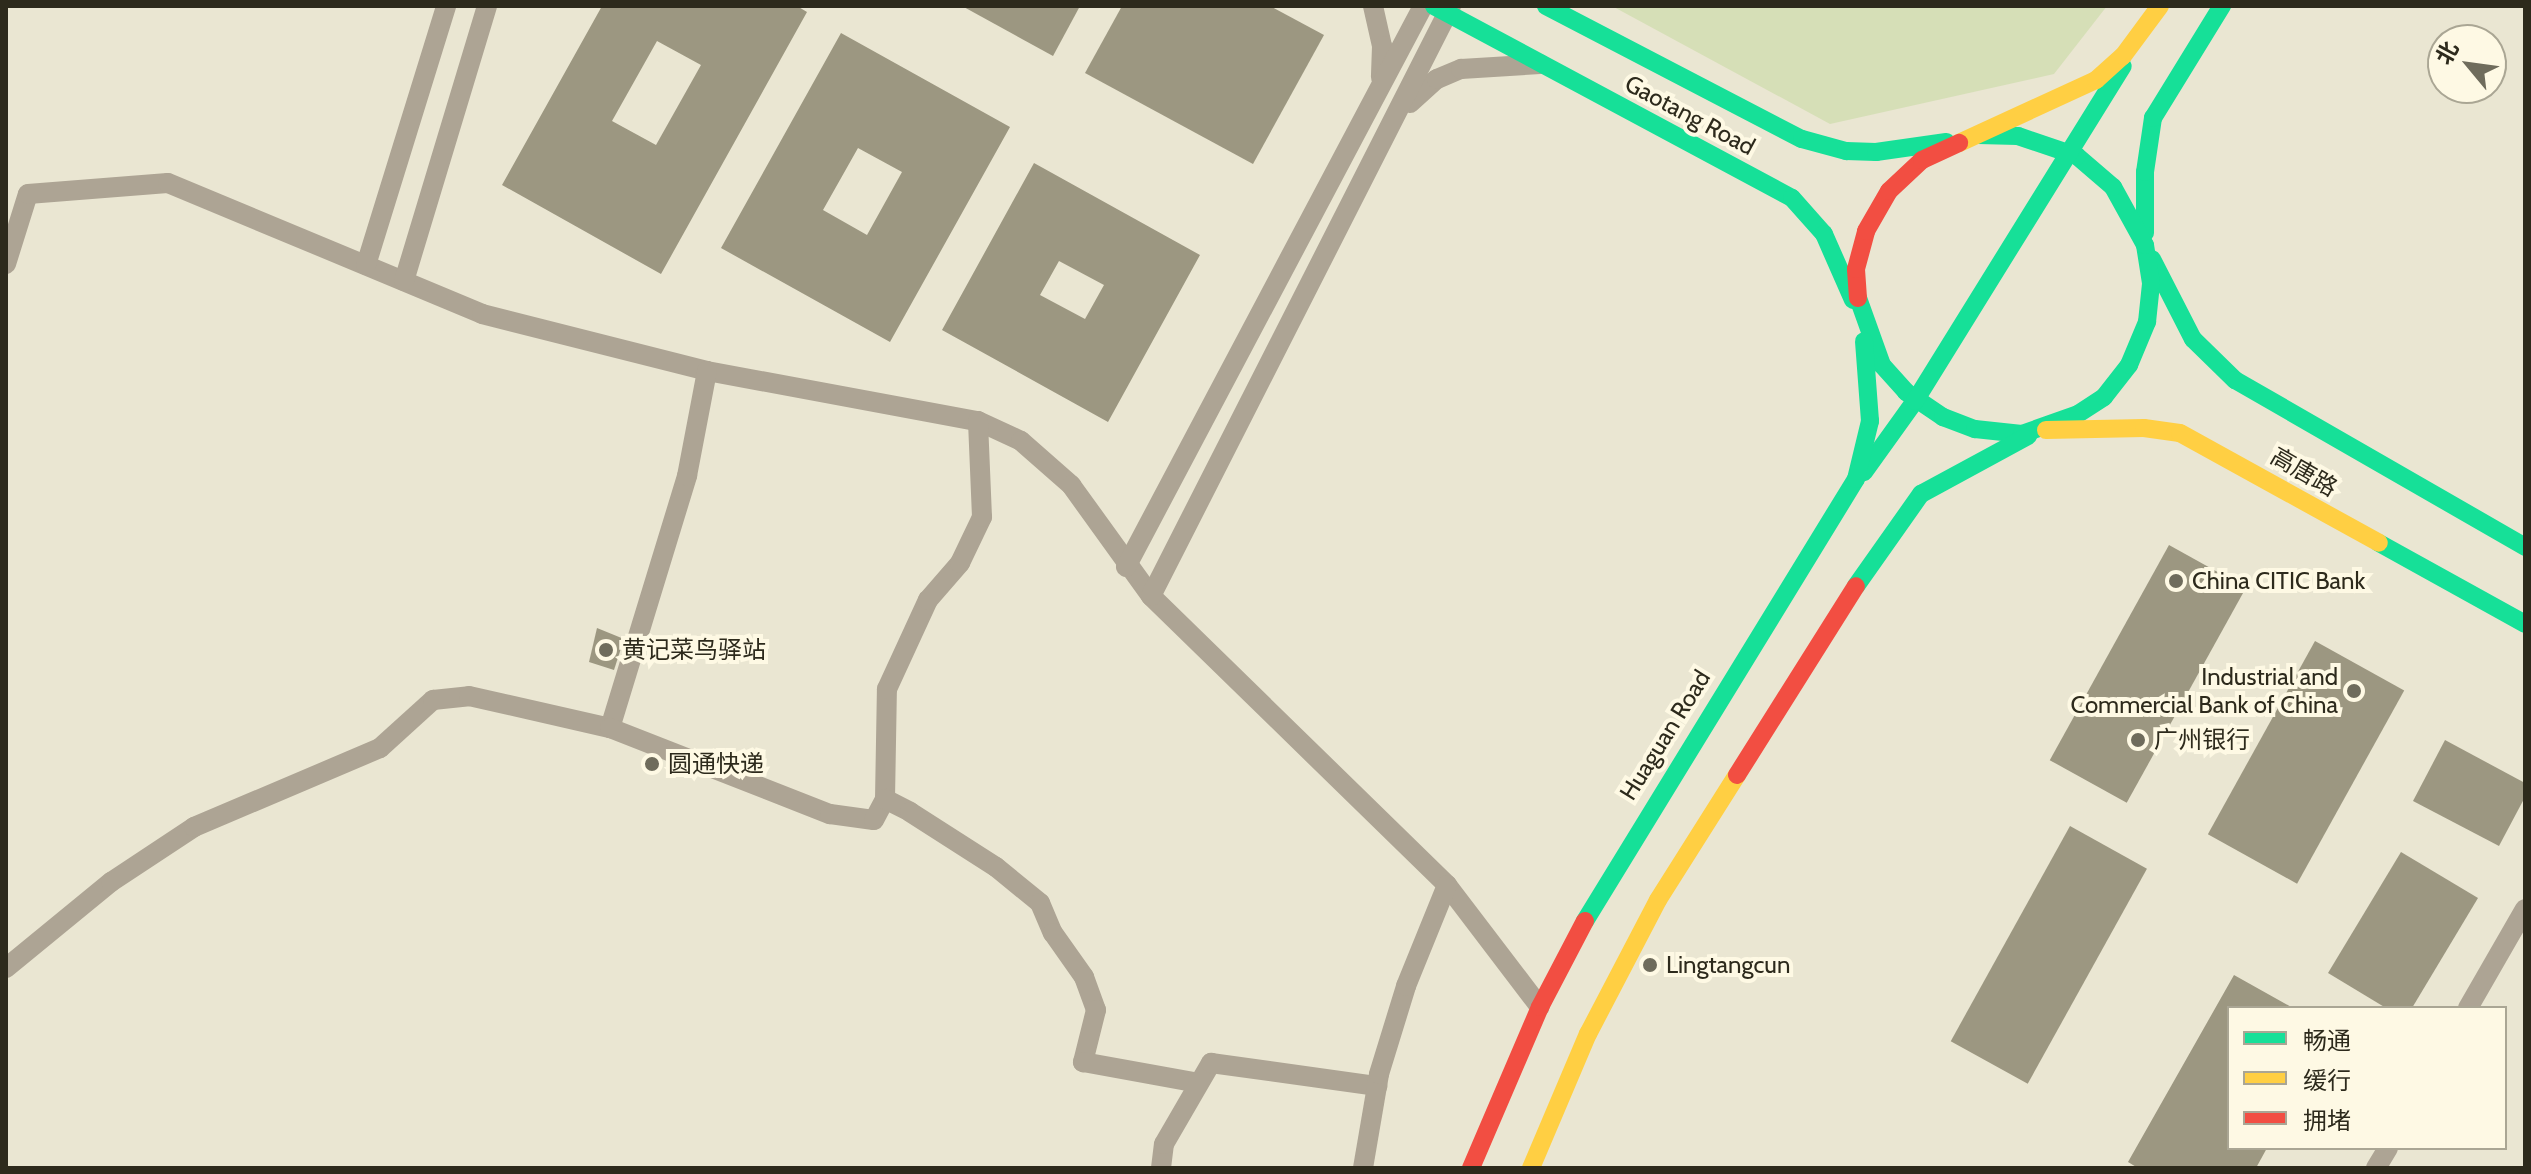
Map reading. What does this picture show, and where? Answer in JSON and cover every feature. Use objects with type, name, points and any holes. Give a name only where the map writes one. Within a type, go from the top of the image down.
[{"type":"main road","name":"Gaotang Road","points":[[1546,6],[1751,116],[1822,145],[1876,152],[1978,135]]},
{"type":"main road","points":[[1846,498],[1915,401],[2160,6]]},
{"type":"main road","points":[[1531,1168],[1588,1034],[1658,900],[1890,532],[1921,494],[1944,477],[2104,397],[2129,365],[2147,322],[2151,283],[2145,245],[2145,172],[2153,118],[2222,6]]},
{"type":"main road","name":"Gaotang Road","points":[[1444,9],[1540,64],[1792,198],[1837,256],[1863,326]]},
{"type":"main road","points":[[1915,401],[1882,365],[1863,326],[1856,269],[1866,231],[1889,191],[1922,160],[2096,80],[2142,32]]},
{"type":"main road","name":"高唐路","points":[[1978,135],[2018,136],[2071,154],[2113,187],[2193,339],[2235,380],[2525,547]]},
{"type":"main road","name":"Huaguan Road","points":[[1471,1168],[1540,1007],[1650,803],[1846,498],[1865,454],[1870,421],[1863,326]]},
{"type":"main road","name":"高唐路","points":[[1915,401],[1975,429],[1999,434],[2144,428],[2180,433],[2525,624]]},
{"type":"street","points":[[366,265],[446,6]]},
{"type":"street","points":[[404,281],[487,6]]},
{"type":"street","points":[[1373,6],[1382,46],[1381,80]]},
{"type":"street","points":[[1126,567],[1381,80],[1423,6]]},
{"type":"street","points":[[1151,596],[1396,118],[1444,9]]},
{"type":"street","points":[[1396,118],[1437,79],[1461,69],[1540,64]]},
{"type":"street","points":[[6,264],[28,194],[168,183],[482,314],[707,371],[978,421],[1021,441],[1071,485],[1126,567],[1151,596],[1447,885],[1540,1007]]},
{"type":"street","points":[[610,728],[687,476],[707,371]]},
{"type":"street","points":[[6,968],[111,882],[194,827],[380,748],[433,700],[469,696],[610,728],[830,814],[874,820],[885,799],[887,689],[928,600],[960,563],[982,517],[978,421]]},
{"type":"street","points":[[885,799],[996,867],[1040,903],[1053,933],[1084,977],[1096,1010],[1083,1062],[1198,1083]]},
{"type":"street","points":[[1363,1168],[1377,1086],[1406,986],[1447,885]]},
{"type":"street","points":[[2469,1006],[2525,909]]},
{"type":"street","points":[[1161,1168],[1164,1144],[1211,1063],[1377,1086]]},
{"type":"street","points":[[2376,1168],[2387,1150]]},
{"type":"green space","points":[[1612,6],[2107,6],[2054,74],[1830,124]]},
{"type":"building","points":[[602,6],[797,6],[807,12],[661,274],[502,185]],"holes":[[[657,41],[701,65],[656,145],[612,121]]]},
{"type":"building","points":[[962,6],[1080,6],[1053,56]]},
{"type":"building","points":[[1122,6],[1270,6],[1324,35],[1253,164],[1085,73]]},
{"type":"building","points":[[841,33],[1010,127],[890,342],[721,248]],"holes":[[[858,148],[902,172],[867,235],[823,210]]]},
{"type":"building","points":[[1034,163],[1200,255],[1108,422],[942,330]],"holes":[[[1059,261],[1104,285],[1085,319],[1040,295]]]},
{"type":"building","points":[[2169,545],[2246,588],[2127,803],[2050,760]]},
{"type":"building","points":[[597,628],[624,639],[614,670],[589,662]]},
{"type":"building","points":[[2315,641],[2404,690],[2297,884],[2208,834]]},
{"type":"building","points":[[2445,740],[2525,783],[2525,797],[2499,846],[2413,801]]},
{"type":"building","points":[[2070,826],[2147,869],[2028,1084],[1951,1041]]},
{"type":"building","points":[[2401,852],[2478,898],[2413,1006],[2383,1006],[2328,973]]},
{"type":"building","points":[[2234,975],[2289,1006],[2227,1006],[2227,1150],[2266,1150],[2256,1168],[2138,1168],[2128,1162]]},
{"type":"traffic: fast","points":[[1434,6],[1792,198],[1824,234],[1853,300]]},
{"type":"traffic: fast","points":[[1546,6],[1802,139],[1846,151],[1876,152],[1946,142]]},
{"type":"traffic: fast","points":[[2145,233],[2145,172],[2153,118],[2222,6]]},
{"type":"traffic: fast","points":[[1864,472],[1915,401],[2123,66]]},
{"type":"traffic: fast","points":[[1858,298],[1882,365],[1906,392],[1943,417],[1975,429],[2022,434],[2078,414],[2104,397],[2129,365],[2147,322],[2151,283],[2145,245],[2113,187],[2077,156],[2018,136],[1978,135]]},
{"type":"traffic: fast","points":[[2152,259],[2193,339],[2235,380],[2525,547]]},
{"type":"traffic: fast","points":[[1585,921],[1856,479],[1870,421],[1864,341]]},
{"type":"traffic: fast","points":[[1856,586],[1921,494],[2028,436]]},
{"type":"traffic: fast","points":[[2379,543],[2525,624]]},
{"type":"traffic: slow","points":[[1959,143],[2096,80],[2123,56],[2160,6]]},
{"type":"traffic: slow","points":[[2046,430],[2144,428],[2180,433],[2379,543]]},
{"type":"traffic: slow","points":[[1531,1168],[1588,1034],[1658,900],[1737,775]]},
{"type":"traffic: jam","points":[[1858,298],[1856,269],[1866,231],[1889,191],[1922,160],[1959,143]]},
{"type":"traffic: jam","points":[[1737,775],[1856,586]]},
{"type":"traffic: jam","points":[[1471,1168],[1540,1007],[1585,921]]},
{"type":"place","name":"China CITIC Bank","points":[[2176,581]]},
{"type":"place","name":"黄记菜鸟驿站","points":[[606,650]]},
{"type":"place","name":"Industrial and Commercial Bank of China","points":[[2354,691]]},
{"type":"place","name":"广州银行","points":[[2138,740]]},
{"type":"place","name":"圆通快递","points":[[652,764]]},
{"type":"place","name":"Lingtangcun","points":[[1650,965]]}]
